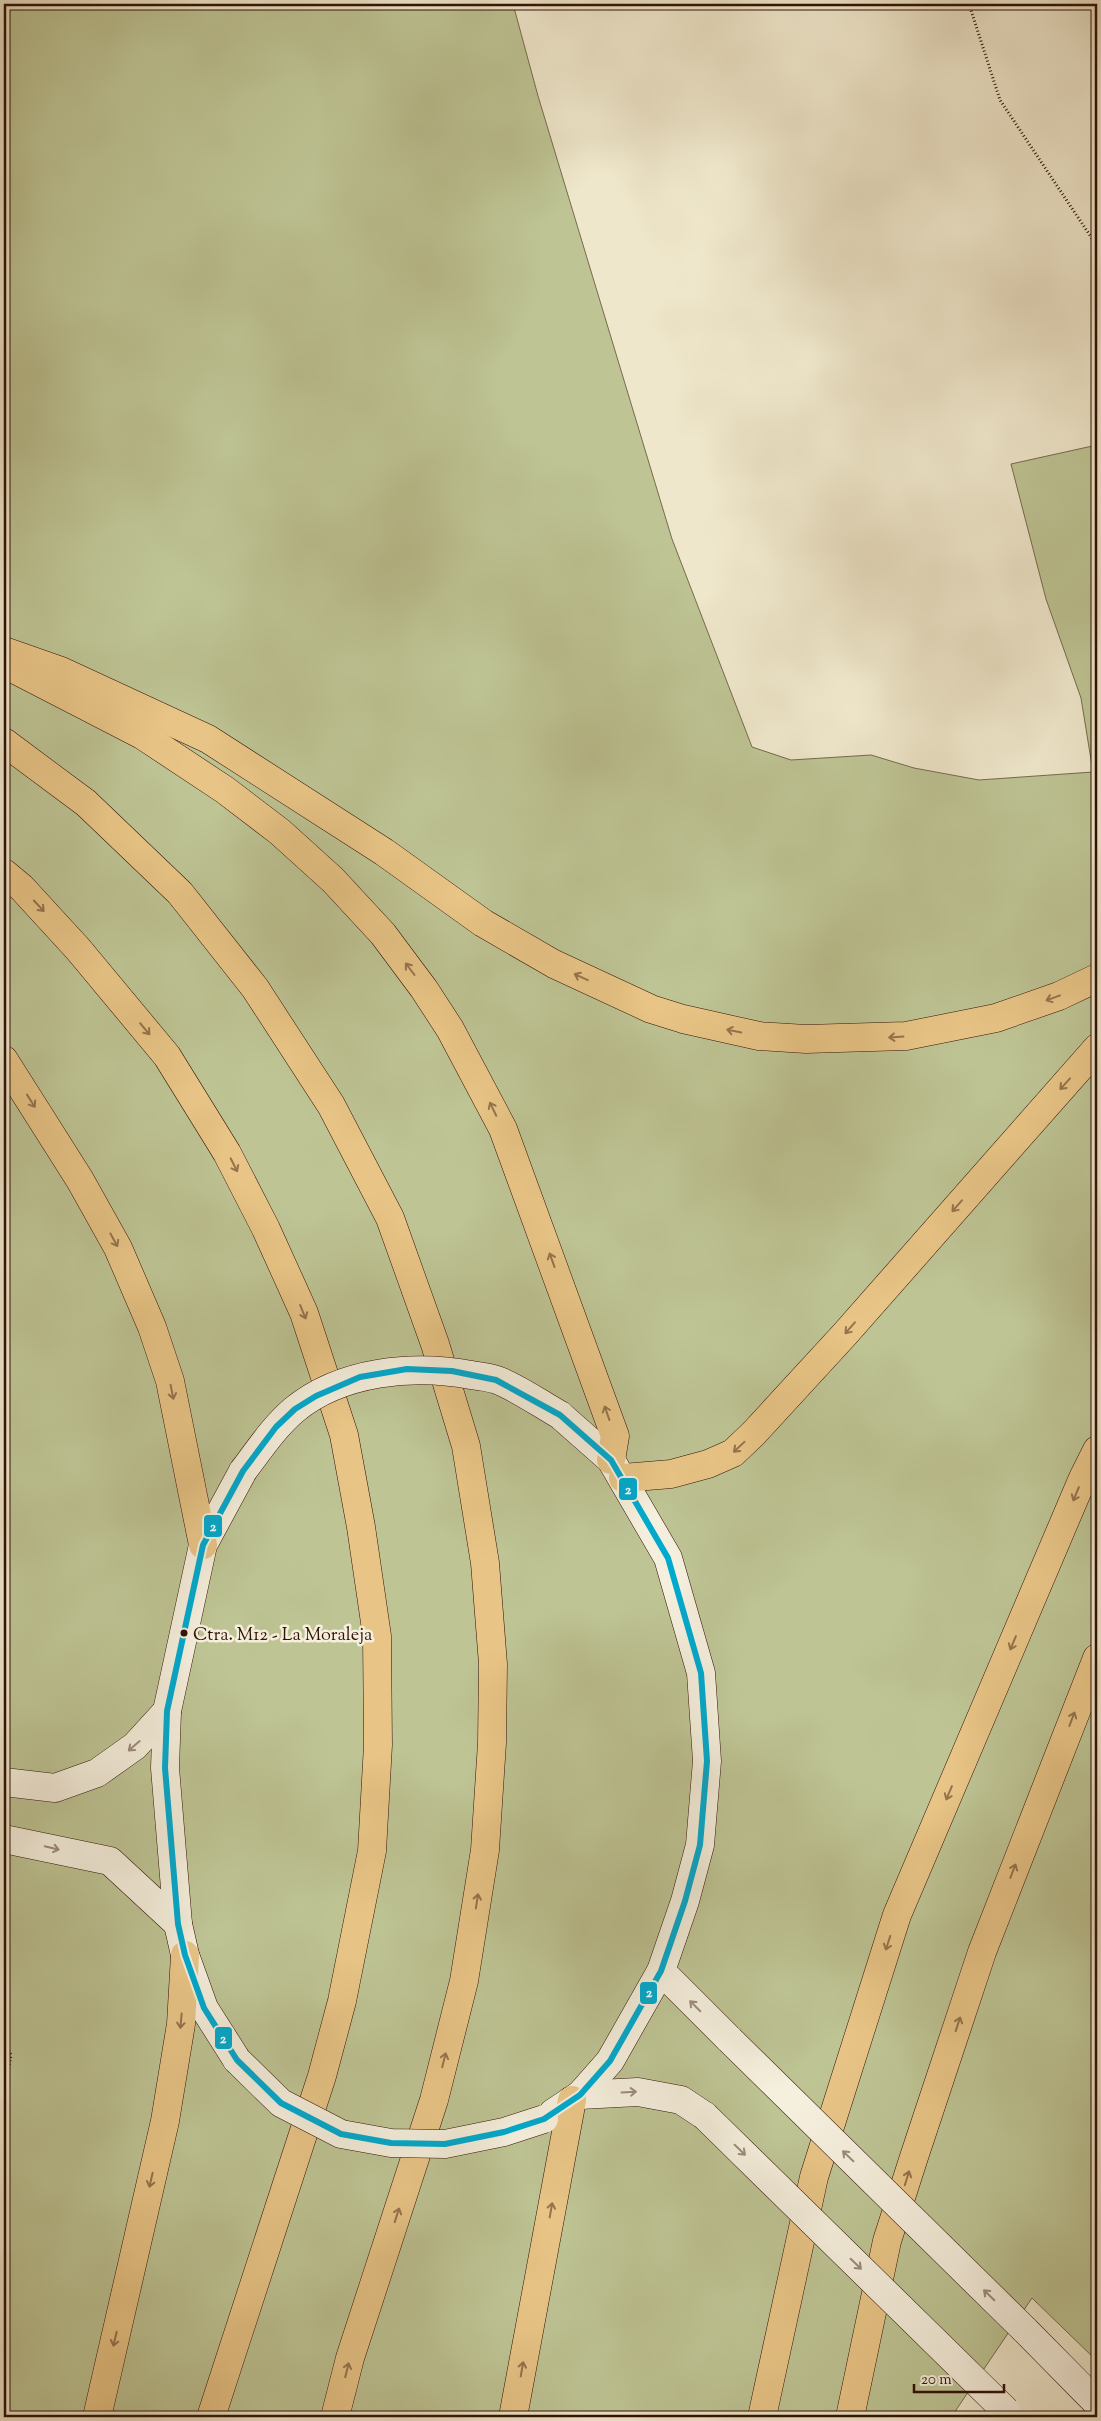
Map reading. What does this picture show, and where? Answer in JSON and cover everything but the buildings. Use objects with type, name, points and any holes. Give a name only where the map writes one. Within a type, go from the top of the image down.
[{"type":"highway","points":[[4,651],[61,671],[208,739],[384,852],[483,923],[554,964],[651,1009],[683,1019],[759,1036],[863,1039],[906,1036],[996,1018],[1059,996],[1097,978]]},
{"type":"highway","points":[[4,664],[142,735],[225,790],[294,844],[333,880],[383,934],[424,989],[450,1029],[503,1130],[615,1436],[617,1469],[671,1474],[708,1464],[733,1453],[754,1433],[839,1341],[1097,1048]]},
{"type":"highway","points":[[4,742],[86,803],[180,893],[256,988],[331,1105],[390,1218],[435,1344],[466,1446],[485,1563],[493,1664],[492,1743],[485,1850],[464,1981],[434,2100],[350,2358],[335,2417]]},
{"type":"highway","points":[[4,873],[22,888],[78,949],[167,1056],[228,1153],[266,1229],[304,1313],[344,1435],[361,1527],[377,1636],[378,1745],[372,1851],[342,2001],[322,2076],[211,2417]]},
{"type":"highway","points":[[4,1060],[74,1172],[118,1248],[152,1327],[170,1381],[203,1545]]},
{"type":"highway","points":[[762,2417],[814,2177],[897,1914],[1083,1478],[1097,1450]]},
{"type":"highway","points":[[850,2417],[887,2241],[982,1952],[1097,1658]]},
{"type":"highway","points":[[97,2417],[165,2122],[182,2024],[185,1955]]},
{"type":"highway","points":[[513,2417],[576,2098]]},
{"type":"highway","points":[[861,2417],[887,2241]]},
{"type":"street","points":[[407,1369],[461,1373],[496,1380],[560,1415],[617,1469],[668,1558],[701,1673],[707,1761],[700,1845],[685,1901],[661,1971],[610,2061],[576,2098],[544,2120],[504,2132],[445,2144],[391,2143],[340,2134],[281,2103],[238,2060],[204,2008],[185,1955],[178,1924],[165,1768],[166,1711],[203,1545],[243,1470],[276,1427],[295,1409],[316,1396],[360,1377],[407,1369]]},
{"type":"street","points":[[4,1782],[55,1788],[97,1773],[135,1746],[166,1711]]},
{"type":"street","points":[[4,1838],[110,1861],[178,1924]]},
{"type":"street","points":[[661,1971],[1097,2403]]},
{"type":"street","points":[[576,2098],[638,2092],[681,2100],[705,2116],[1010,2414]]},
{"type":"path","points":[[968,4],[1000,100],[1097,246]]},
{"type":"path","points":[[4,2041],[10,2055],[4,2094]]},
{"type":"green space","points":[[4,4],[513,4],[538,96],[672,539],[752,747],[791,760],[871,755],[914,768],[979,780],[1093,772],[1081,698],[1046,599],[1011,464],[1097,445],[1097,2361],[1032,2298],[954,2413],[960,2417],[4,2417]]},
{"type":"transit line","name":"2","points":[[407,1369],[452,1371],[496,1380],[560,1415],[611,1460],[668,1558],[701,1673],[707,1761],[700,1845],[685,1901],[661,1971],[610,2061],[580,2095],[544,2119],[504,2132],[445,2144],[391,2143],[341,2134],[281,2103],[237,2060],[204,2008],[185,1955],[178,1924],[165,1768],[167,1711],[203,1545],[243,1471],[276,1427],[295,1409],[316,1396],[360,1377],[407,1369]]},
{"type":"place","name":"Ctra. M12 - La Moraleja","points":[[184,1633]]}]
